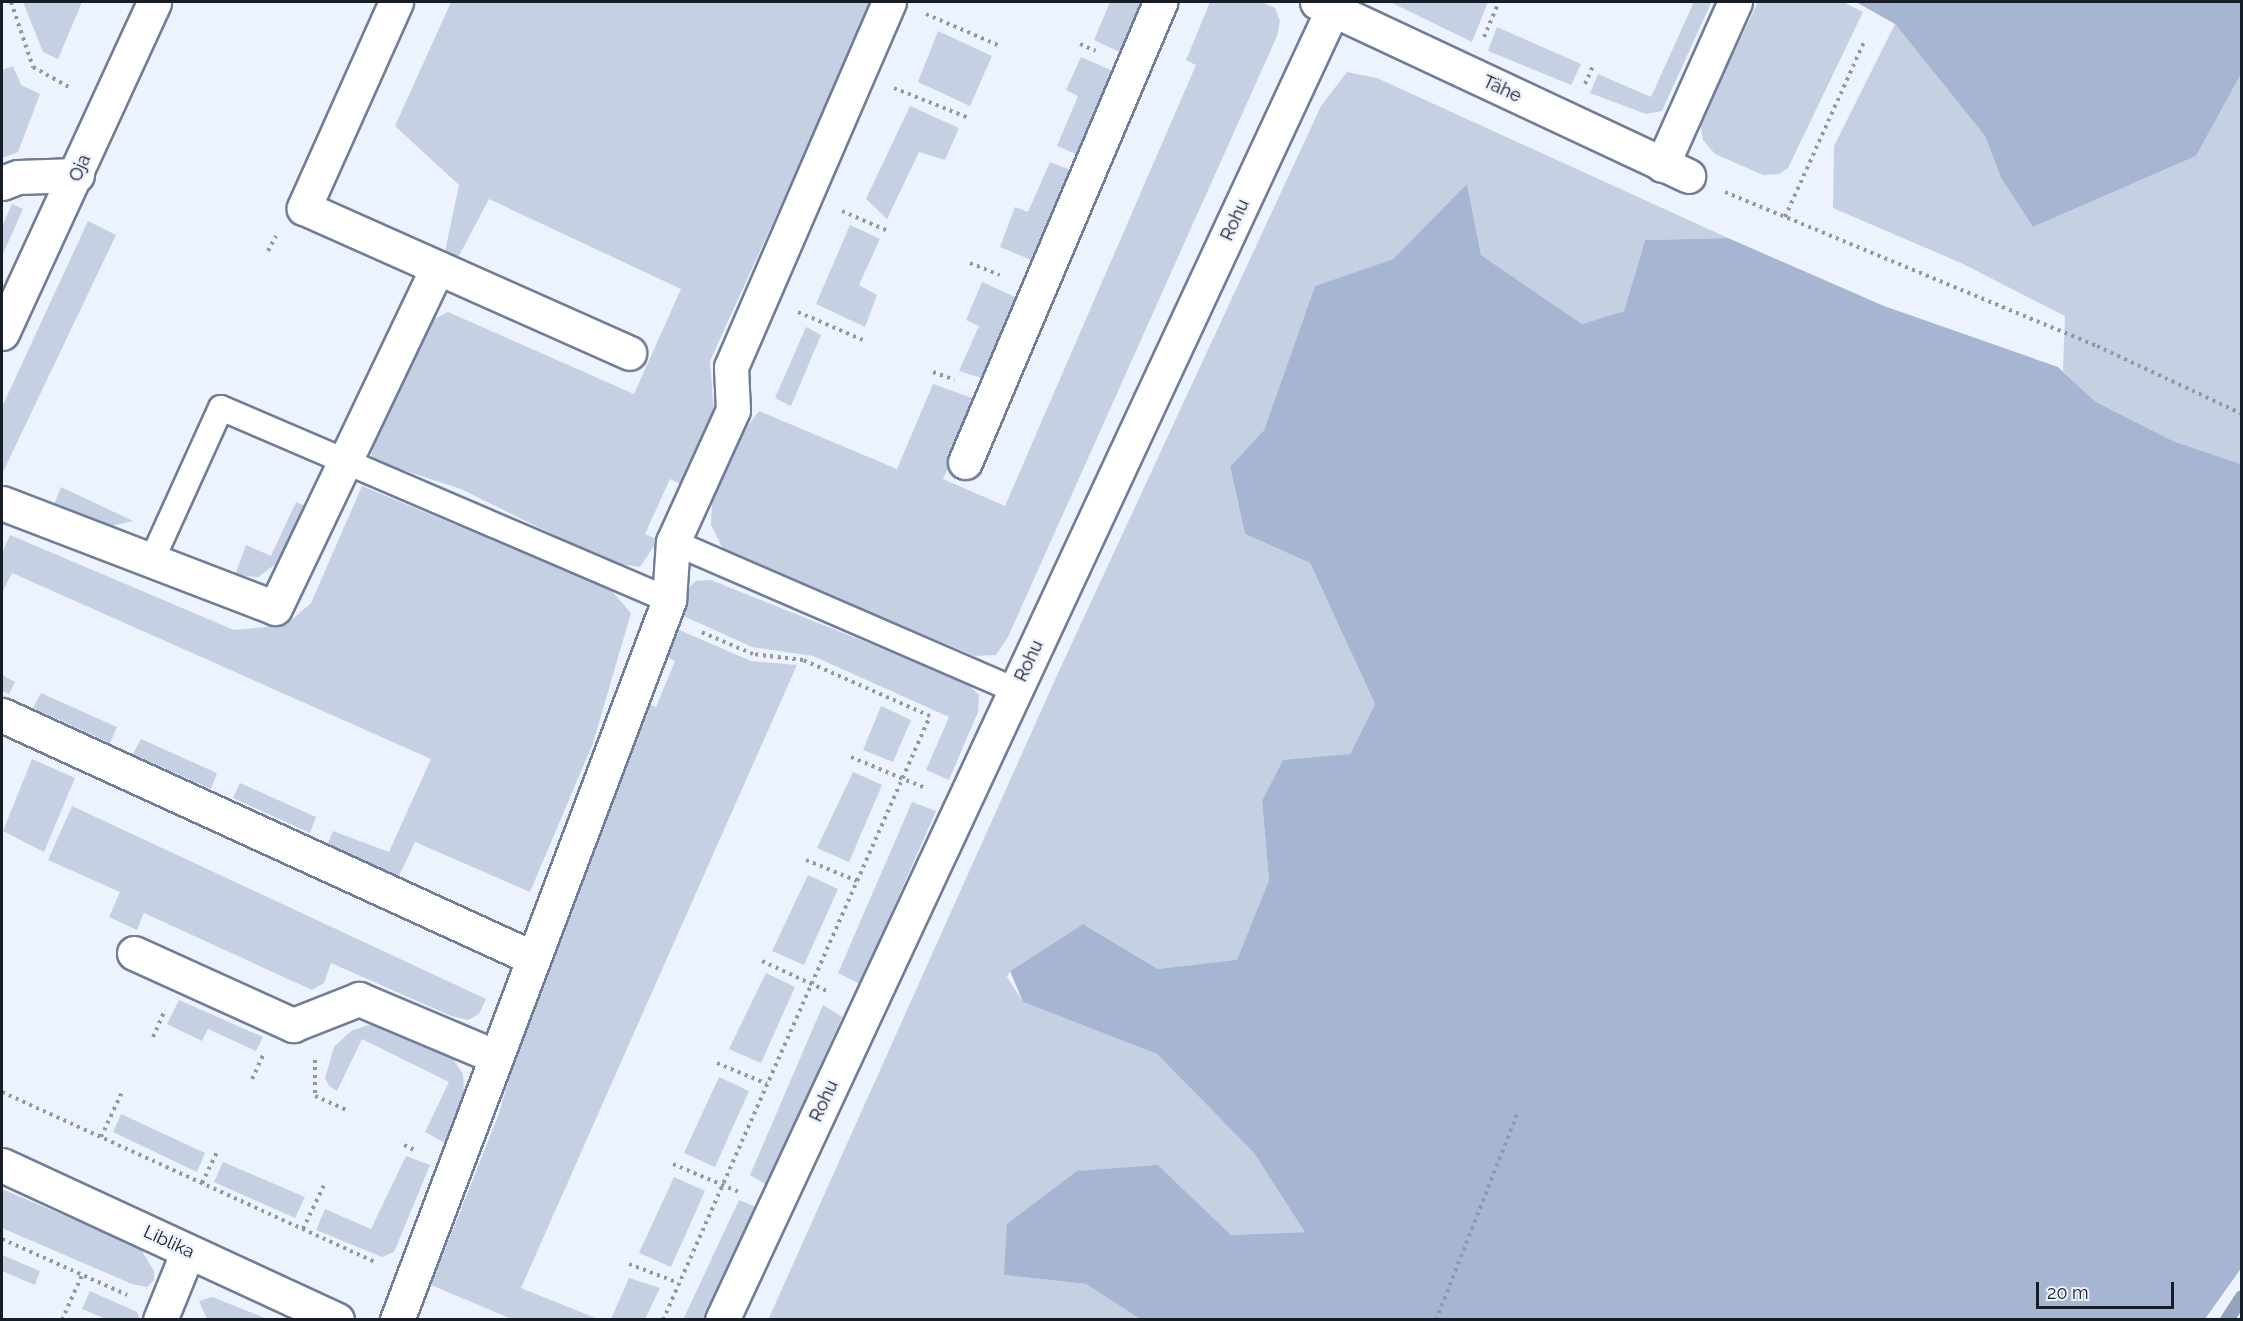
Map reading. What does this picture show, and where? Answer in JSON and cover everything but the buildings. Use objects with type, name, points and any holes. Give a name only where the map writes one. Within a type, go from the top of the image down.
[{"type":"street","name":"Oja","points":[[2,333],[77,175],[154,2]]},
{"type":"street","points":[[396,2],[304,208],[628,353]]},
{"type":"street","points":[[965,462],[1160,2]]},
{"type":"street","points":[[1675,170],[1735,2]]},
{"type":"street","name":"Tähe","points":[[1329,4],[1675,170]]},
{"type":"street","name":"Rohu","points":[[722,1320],[963,803],[1329,4]]},
{"type":"street","points":[[397,1320],[666,608],[674,542],[733,410],[731,367],[858,74],[903,6]]},
{"type":"street","points":[[2,183],[18,177],[77,175]]},
{"type":"street","points":[[2,503],[275,608],[437,268]]},
{"type":"street","points":[[2,716],[533,958]]},
{"type":"street","points":[[134,953],[293,1025],[359,999],[496,1057]]},
{"type":"street","name":"Liblika","points":[[2,1165],[337,1320]]},
{"type":"street","points":[[162,1315],[188,1251]]},
{"type":"lane","points":[[151,562],[221,408],[345,461],[666,608]]},
{"type":"lane","points":[[674,542],[1015,690]]},
{"type":"path","points":[[11,2],[33,67],[69,87]]},
{"type":"path","points":[[1482,41],[1499,2]]},
{"type":"path","points":[[903,6],[1000,46]]},
{"type":"path","points":[[1785,217],[1864,42]]},
{"type":"path","points":[[858,74],[969,118]]},
{"type":"path","points":[[1675,170],[2145,368],[2241,414]]},
{"type":"path","points":[[805,195],[888,231]]},
{"type":"path","points":[[762,297],[863,340]]},
{"type":"path","points":[[663,1320],[930,716],[803,660],[753,654],[666,608]]},
{"type":"path","points":[[851,757],[963,803]]},
{"type":"path","points":[[806,860],[857,881]]},
{"type":"path","points":[[762,962],[866,1009]]},
{"type":"path","points":[[314,1017],[315,1096],[348,1112]]},
{"type":"path","points":[[717,1063],[767,1084]]},
{"type":"path","points":[[101,1137],[123,1090]]},
{"type":"path","points":[[2,1092],[412,1278]]},
{"type":"path","points":[[1436,1320],[1517,1114]]},
{"type":"path","points":[[202,1183],[217,1152]]},
{"type":"path","points":[[673,1164],[775,1206]]},
{"type":"path","points":[[303,1229],[324,1185]]},
{"type":"path","points":[[2,1239],[82,1275],[162,1315]]},
{"type":"path","points":[[629,1264],[679,1283]]},
{"type":"path","points":[[62,1320],[82,1275]]},
{"type":"shaded area","points":[[23,2],[82,2],[58,59],[43,52]]},
{"type":"shaded area","points":[[451,2],[873,2],[710,361],[714,413],[683,485],[670,479],[645,534],[658,540],[640,567],[611,563],[461,489],[372,460],[371,447],[425,324],[448,312],[634,394],[681,289],[489,199],[453,267],[443,261],[459,185],[395,126]]},
{"type":"shaded area","points":[[1110,2],[1149,2],[1128,56],[1094,40]]},
{"type":"shaded area","points":[[1210,2],[1261,2],[1275,8],[1280,21],[1277,36],[1008,637],[996,655],[975,656],[724,551],[711,525],[712,503],[741,434],[759,411],[897,469],[933,384],[978,400],[943,479],[1005,506],[1196,65],[1186,60]]},
{"type":"shaded area","points":[[1390,2],[1488,2],[1472,42]]},
{"type":"shaded area","points":[[1689,2],[1711,3],[1662,111],[1646,114],[1590,93],[1598,74],[1651,97],[1693,4]]},
{"type":"shaded area","points":[[1758,2],[1843,2],[1863,12],[1788,168],[1779,174],[1763,175],[1715,154],[1703,140],[1700,123]]},
{"type":"shaded area","points":[[1856,2],[2241,2],[2241,74],[2196,156],[2033,227],[2001,178],[1985,136],[1895,24]]},
{"type":"shaded area","points":[[1895,24],[1985,136],[2001,178],[2033,227],[2196,156],[2241,74],[2241,464],[2173,441],[2096,402],[2063,371],[2065,316],[1961,263],[1833,208],[1834,146]]},
{"type":"shaded area","points":[[1497,27],[1581,64],[1571,85],[1488,51]]},
{"type":"shaded area","points":[[938,31],[992,56],[970,106],[918,82]]},
{"type":"shaded area","points":[[1081,57],[1120,74],[1083,157],[1057,146],[1078,96],[1066,90]]},
{"type":"shaded area","points":[[13,66],[21,85],[40,94],[18,152],[2,158],[2,70]]},
{"type":"shaded area","points":[[1347,72],[1377,78],[1728,238],[1645,240],[1624,311],[1582,324],[1481,255],[1467,185],[1393,259],[1315,286],[1264,430],[1230,468],[1245,534],[1310,563],[1375,704],[1350,754],[1262,801],[1269,880],[1237,961],[1158,969],[1083,924],[1010,971],[1007,977],[1023,1002],[1157,1054],[1254,1153],[1306,1232],[1231,1235],[1158,1165],[1004,1275],[1086,1284],[1142,1319],[768,1320],[1059,671],[1321,106]]},
{"type":"shaded area","points":[[910,106],[959,128],[945,160],[919,152],[887,219],[866,199]]},
{"type":"shaded area","points":[[1050,162],[1076,172],[1036,262],[1000,247],[1015,207],[1028,212]]},
{"type":"shaded area","points":[[1467,184],[1481,255],[1582,324],[1624,311],[1645,240],[1728,238],[1884,306],[2058,367],[2096,402],[2173,441],[2241,464],[2242,1267],[2205,1319],[1142,1320],[1086,1284],[1004,1275],[1007,1224],[1077,1171],[1158,1165],[1231,1235],[1305,1232],[1254,1153],[1157,1054],[1023,1002],[1010,971],[1083,924],[1158,969],[1237,960],[1269,880],[1262,801],[1283,760],[1350,754],[1375,704],[1310,563],[1245,534],[1230,467],[1264,430],[1315,286],[1393,259]]},
{"type":"shaded area","points":[[12,204],[23,209],[2,256],[2,227]]},
{"type":"shaded area","points":[[88,221],[116,235],[2,474],[2,407]]},
{"type":"shaded area","points":[[850,225],[880,239],[859,285],[877,295],[865,327],[816,304]]},
{"type":"shaded area","points":[[982,282],[1022,300],[988,380],[959,371],[979,326],[966,320]]},
{"type":"shaded area","points":[[806,327],[821,335],[791,406],[775,398]]},
{"type":"shaded area","points":[[362,486],[610,589],[631,613],[593,743],[530,892],[415,842],[399,876],[327,845],[333,831],[389,852],[431,759],[12,573],[2,593],[2,553],[10,535],[234,630],[286,625],[311,603]]},
{"type":"shaded area","points":[[61,487],[133,521],[107,527],[53,507]]},
{"type":"shaded area","points":[[296,502],[308,507],[284,558],[258,577],[235,575],[246,545],[271,556]]},
{"type":"shaded area","points":[[711,580],[966,682],[979,695],[978,712],[949,780],[926,770],[949,717],[813,656],[752,647],[677,613],[685,591],[696,581]]},
{"type":"shaded area","points":[[670,626],[751,661],[797,665],[521,1288],[598,1319],[512,1319],[431,1285],[498,1116],[536,990],[644,702],[656,707],[675,661],[662,655]]},
{"type":"shaded area","points":[[2,675],[15,682],[9,694],[2,691]]},
{"type":"shaded area","points":[[41,693],[117,727],[110,743],[33,708]]},
{"type":"shaded area","points":[[881,706],[911,720],[893,762],[863,750]]},
{"type":"shaded area","points":[[141,739],[217,773],[211,789],[133,754]]},
{"type":"shaded area","points":[[32,759],[75,778],[44,852],[3,831]]},
{"type":"shaded area","points":[[853,772],[882,785],[849,862],[817,848]]},
{"type":"shaded area","points":[[240,783],[316,817],[310,833],[233,798]]},
{"type":"shaded area","points":[[912,802],[936,811],[860,984],[838,973]]},
{"type":"shaded area","points":[[72,806],[486,999],[479,1014],[468,1020],[451,1016],[331,963],[324,983],[312,990],[144,913],[137,930],[109,917],[120,892],[48,860]]},
{"type":"shaded area","points":[[808,875],[838,889],[804,965],[772,951]]},
{"type":"shaded area","points":[[766,973],[795,987],[761,1063],[729,1049]]},
{"type":"shaded area","points":[[179,1000],[263,1037],[256,1051],[208,1029],[202,1041],[167,1024]]},
{"type":"shaded area","points":[[823,1005],[842,1017],[767,1185],[750,1175]]},
{"type":"shaded area","points":[[371,1024],[453,1059],[463,1074],[464,1093],[445,1143],[425,1132],[449,1082],[362,1039],[337,1091],[329,1086],[325,1078],[334,1047],[351,1031]]},
{"type":"shaded area","points":[[719,1077],[749,1091],[715,1167],[684,1153]]},
{"type":"shaded area","points":[[121,1114],[205,1153],[197,1172],[113,1132]]},
{"type":"shaded area","points":[[406,1156],[430,1165],[394,1252],[382,1257],[316,1230],[325,1209],[371,1229]]},
{"type":"shaded area","points":[[223,1162],[305,1197],[295,1218],[214,1182]]},
{"type":"shaded area","points":[[674,1177],[705,1191],[671,1267],[639,1253]]},
{"type":"shaded area","points":[[2,1189],[140,1248],[154,1271],[154,1280],[147,1287],[132,1284],[2,1228]]},
{"type":"shaded area","points":[[739,1200],[756,1207],[705,1319],[683,1320]]},
{"type":"shaded area","points":[[2,1255],[40,1271],[35,1285],[2,1271]]},
{"type":"shaded area","points":[[629,1278],[660,1288],[645,1319],[611,1319]]},
{"type":"shaded area","points":[[90,1291],[137,1312],[140,1319],[106,1319],[82,1309]]},
{"type":"shaded area","points":[[212,1297],[267,1319],[207,1319],[199,1301]]},
{"type":"waterway","points":[[2227,1320],[2242,1297]]}]
